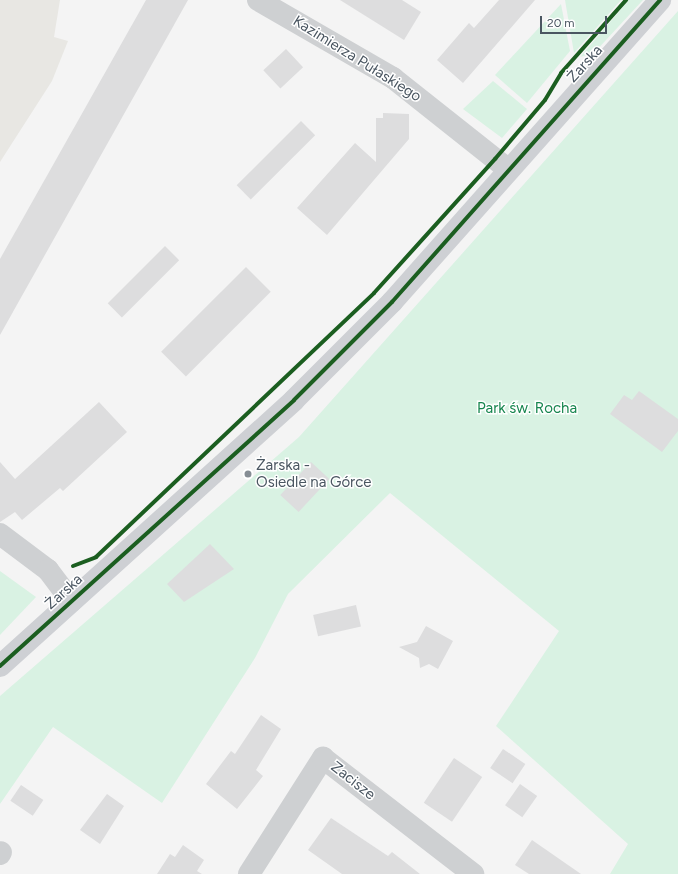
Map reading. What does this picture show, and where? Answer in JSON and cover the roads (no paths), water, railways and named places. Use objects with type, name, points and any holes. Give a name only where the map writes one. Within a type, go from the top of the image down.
[{"type":"street","name":"Kazimierza Pułaskiego","points":[[258,0],[393,78],[508,169]]},
{"type":"street","name":"Żarska","points":[[0,666],[294,400],[392,302],[508,169],[660,0]]},
{"type":"street","points":[[0,534],[48,570],[72,601]]},
{"type":"street","name":"Zacisze","points":[[249,874],[323,758],[474,874]]},
{"type":"place","name":"Żarska - Osiedle na Górce","points":[[248,474]]},
{"type":"park label","name":"Park św. Rocha","points":[[527,409]]}]
